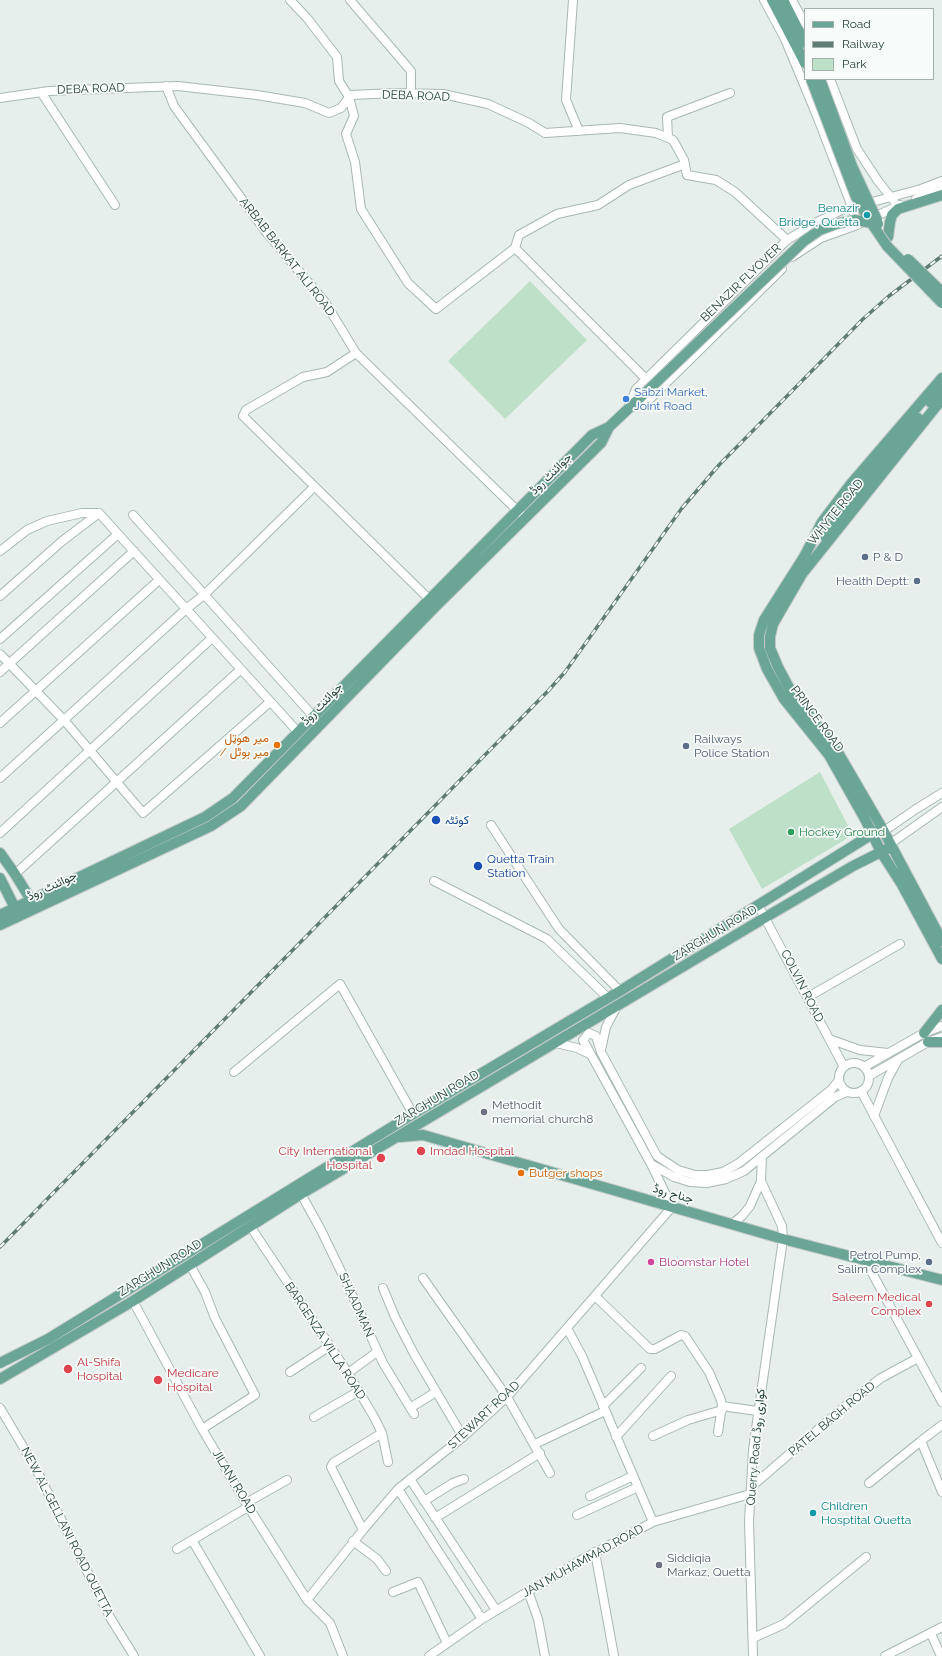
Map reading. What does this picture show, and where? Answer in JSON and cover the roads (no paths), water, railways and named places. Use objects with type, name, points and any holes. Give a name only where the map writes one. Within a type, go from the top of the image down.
[{"type":"main road","points":[[772,0],[804,60]]},
{"type":"main road","points":[[783,0],[804,41]]},
{"type":"main road","points":[[811,80],[853,190],[874,222],[887,246],[942,304]]},
{"type":"main road","points":[[820,80],[874,222],[942,292]]},
{"type":"main road","points":[[888,237],[891,219],[898,209],[942,195]]},
{"type":"main road","name":"BENAZIR FLYOVER","points":[[645,393],[804,241],[820,230],[836,224],[855,220],[874,222]]},
{"type":"main road","name":"WHYTE ROAD","points":[[808,559],[822,522],[850,485],[942,378]]},
{"type":"main road","name":"WHYTE ROAD","points":[[808,559],[852,497],[942,390]]},
{"type":"main road","name":"جوائنٹ روڈ","points":[[0,925],[17,912],[213,812],[233,798],[517,509],[592,435],[609,427],[645,393]]},
{"type":"main road","name":"WHYTE ROAD","points":[[808,559],[942,399]]},
{"type":"main road","name":"جوائنٹ روڈ","points":[[33,904],[211,826],[232,813],[250,797],[436,606],[601,443],[609,427]]},
{"type":"main road","name":"PRINCE ROAD","points":[[808,559],[773,624],[770,637],[770,648],[792,693],[836,749],[883,829],[890,845],[941,937]]},
{"type":"main road","name":"PRINCE ROAD","points":[[808,559],[764,620],[759,635],[759,648],[784,699],[829,754],[873,833],[881,852],[901,883],[942,959]]},
{"type":"main road","name":"ZARGHUN ROAD","points":[[0,1363],[48,1339],[413,1114],[620,991],[873,833],[883,829]]},
{"type":"main road","name":"ZARGHUN ROAD","points":[[0,1379],[133,1301],[301,1194],[616,1008],[766,917],[881,852],[890,845]]},
{"type":"main road","points":[[0,853],[16,874],[33,904]]},
{"type":"main road","points":[[0,878],[17,912]]},
{"type":"main road","name":"جوائنٹ روڈ","points":[[0,915],[17,912]]},
{"type":"main road","points":[[942,1010],[926,1037],[942,1042]]},
{"type":"main road","name":"جناح روڈ","points":[[397,1137],[423,1135],[783,1239],[942,1280]]},
{"type":"street","points":[[290,0],[307,18],[337,57],[339,81],[350,97],[354,116],[346,134],[355,162],[361,209],[408,283],[436,309],[515,248],[519,235],[557,214],[598,205],[629,185],[685,164]]},
{"type":"street","points":[[350,0],[410,71],[411,94]]},
{"type":"street","points":[[574,0],[566,100],[579,131]]},
{"type":"street","points":[[764,0],[784,39],[852,207],[857,225]]},
{"type":"street","points":[[792,0],[804,22]]},
{"type":"street","points":[[830,80],[857,149],[878,181],[892,197],[896,207]]},
{"type":"street","name":"ARBAB BARKAT ALI ROAD","points":[[166,86],[174,106],[266,232],[325,302],[356,353],[526,518]]},
{"type":"street","name":"DEBA ROAD","points":[[0,98],[41,92],[178,86],[257,95],[305,103],[329,113],[341,108],[351,95],[443,94],[488,104],[529,123],[545,133],[620,128],[656,133],[668,138]]},
{"type":"street","points":[[41,92],[115,205]]},
{"type":"street","points":[[730,93],[667,117],[668,138],[673,140],[685,164],[688,175],[716,180],[735,192],[787,240]]},
{"type":"street","points":[[627,410],[636,389],[787,240],[816,222],[852,207],[892,197],[942,181]]},
{"type":"street","points":[[627,410],[651,398],[758,293],[793,256],[821,238],[857,225],[942,188]]},
{"type":"street","points":[[515,248],[646,379]]},
{"type":"street","points":[[356,353],[327,372],[302,377],[246,410],[243,416],[429,599]]},
{"type":"street","points":[[0,778],[186,609],[204,595],[314,487]]},
{"type":"street","points":[[0,551],[26,530],[47,521],[82,513],[99,513],[240,670],[298,732]]},
{"type":"street","points":[[0,596],[61,542],[99,513]]},
{"type":"street","points":[[133,515],[313,716]]},
{"type":"street","points":[[0,639],[118,534]]},
{"type":"street","points":[[0,672],[134,551]]},
{"type":"street","points":[[0,723],[159,580]]},
{"type":"street","points":[[0,833],[212,638]]},
{"type":"street","points":[[0,654],[64,720],[143,813],[270,702]]},
{"type":"street","points":[[16,874],[240,670]]},
{"type":"street","name":"ZARGHUN ROAD","points":[[883,829],[942,793]]},
{"type":"street","name":"ZARGHUN ROAD","points":[[890,845],[942,807]]},
{"type":"street","points":[[491,825],[559,929],[620,991]]},
{"type":"street","points":[[434,881],[547,939],[608,998]]},
{"type":"street","name":"COLVIN ROAD","points":[[758,905],[766,917],[844,1067]]},
{"type":"street","points":[[808,997],[900,944]]},
{"type":"street","points":[[234,1072],[340,984],[413,1114]]},
{"type":"street","points":[[601,1052],[606,1027],[616,1008]]},
{"type":"street","points":[[869,1076],[898,1059],[942,1026]]},
{"type":"street","points":[[651,1164],[674,1177],[690,1182],[707,1183],[726,1179],[744,1171],[835,1097],[847,1092],[861,1092],[868,1084],[869,1076],[864,1067],[854,1063],[844,1067],[840,1073],[839,1080],[831,1090],[739,1163],[723,1172],[708,1175],[695,1175],[678,1170],[657,1156],[601,1052],[596,1036],[589,1033],[583,1040],[651,1164],[672,1207]]},
{"type":"street","points":[[864,1067],[888,1053],[926,1037],[942,1037]]},
{"type":"street","points":[[829,1039],[860,1050],[888,1053]]},
{"type":"street","points":[[556,1043],[577,1048],[590,1054]]},
{"type":"street","points":[[874,1116],[888,1078],[898,1059]]},
{"type":"street","points":[[839,1080],[842,1087],[847,1092]]},
{"type":"street","points":[[861,1092],[942,1243]]},
{"type":"street","points":[[732,1224],[742,1216],[750,1206],[761,1181],[762,1157]]},
{"type":"street","points":[[761,1181],[782,1226],[783,1239]]},
{"type":"street","name":"SHAADMAN","points":[[301,1194],[321,1230],[377,1352],[412,1411],[436,1392]]},
{"type":"street","name":"STEWART ROAD","points":[[307,1600],[353,1541],[398,1489],[463,1437],[508,1397],[672,1207]]},
{"type":"street","name":"BARGENZA VILLA ROAD","points":[[250,1226],[348,1373],[374,1417],[382,1433],[388,1462]]},
{"type":"street","name":"Querry Road کواری روڈ","points":[[753,1656],[749,1521],[751,1491],[757,1411],[783,1239]]},
{"type":"street","points":[[865,1260],[942,1402]]},
{"type":"street","points":[[190,1265],[205,1292],[215,1318],[255,1395],[202,1429]]},
{"type":"street","points":[[423,1278],[508,1397],[550,1473]]},
{"type":"street","points":[[383,1288],[395,1317],[414,1354],[463,1437]]},
{"type":"street","points":[[595,1296],[650,1349],[655,1349],[681,1335],[685,1336],[709,1372],[722,1408],[718,1432]]},
{"type":"street","name":"JILANI ROAD","points":[[133,1301],[202,1429],[247,1505],[307,1600],[330,1623],[343,1656]]},
{"type":"street","points":[[568,1328],[582,1356],[653,1522]]},
{"type":"street","points":[[290,1372],[330,1346]]},
{"type":"street","points":[[348,1373],[377,1352]]},
{"type":"street","name":"PATEL BAGH ROAD","points":[[751,1491],[851,1401],[881,1378],[918,1358]]},
{"type":"street","points":[[535,1444],[604,1408],[640,1368]]},
{"type":"street","points":[[616,1438],[671,1376]]},
{"type":"street","points":[[314,1417],[358,1391]]},
{"type":"street","name":"NEW AL-GELLANI ROAD QUETTA","points":[[0,1408],[34,1465],[111,1619],[134,1656]]},
{"type":"street","points":[[653,1436],[688,1420],[722,1408],[757,1411]]},
{"type":"street","points":[[869,1483],[942,1425]]},
{"type":"street","points":[[363,1530],[331,1466],[333,1463],[382,1433]]},
{"type":"street","points":[[921,1441],[942,1492]]},
{"type":"street","points":[[435,1518],[540,1454]]},
{"type":"street","points":[[590,1496],[633,1476]]},
{"type":"street","points":[[424,1501],[453,1483],[464,1479]]},
{"type":"street","points":[[176,1550],[287,1480]]},
{"type":"street","points":[[410,1480],[496,1610]]},
{"type":"street","points":[[576,1514],[638,1487]]},
{"type":"street","points":[[398,1489],[482,1619]]},
{"type":"street","name":"JAN MUHAMMAD ROAD","points":[[429,1656],[496,1610],[595,1552],[653,1522],[751,1491]]},
{"type":"street","points":[[192,1540],[260,1656]]},
{"type":"street","points":[[353,1541],[377,1559],[386,1571]]},
{"type":"street","points":[[595,1552],[614,1656]]},
{"type":"street","points":[[753,1638],[784,1624],[866,1557]]},
{"type":"street","points":[[393,1592],[418,1582],[444,1645],[446,1656]]},
{"type":"street","points":[[528,1591],[538,1619],[545,1656]]},
{"type":"street","points":[[885,1656],[931,1634],[942,1627]]},
{"type":"street","points":[[931,1634],[941,1656]]},
{"type":"railway","points":[[0,1247],[548,691],[565,672],[682,508],[719,465],[863,319],[889,296],[942,256]]},
{"type":"place","name":"Benazir Bridge, Quetta","points":[[867,215]]},
{"type":"place","name":"Sabzi Market, Joint Road","points":[[626,399]]},
{"type":"place","name":"P & D","points":[[865,557]]},
{"type":"place","name":"Health Deptt:","points":[[917,581]]},
{"type":"place","name":"میر هوټل / میر ہوٹل","points":[[277,745]]},
{"type":"place","name":"Railways Police Station","points":[[686,746]]},
{"type":"place","name":"کوئٹہ","points":[[436,820]]},
{"type":"place","name":"Hockey Ground","points":[[791,832]]},
{"type":"place","name":"Quetta Train Station","points":[[478,866]]},
{"type":"place","name":"Methodit memorial church8","points":[[484,1112]]},
{"type":"place","name":"Imdad Hospital","points":[[421,1151]]},
{"type":"place","name":"City International Hospital","points":[[381,1158]]},
{"type":"place","name":"Butger shops","points":[[521,1173]]},
{"type":"place","name":"Bloomstar Hotel","points":[[651,1262]]},
{"type":"place","name":"Petrol Pump, Salim Complex","points":[[929,1262]]},
{"type":"place","name":"Saleem Medical Complex","points":[[929,1304]]},
{"type":"place","name":"Al-Shifa Hospital","points":[[68,1369]]},
{"type":"place","name":"Medicare Hospital","points":[[158,1380]]},
{"type":"place","name":"Children Hosptital Quetta","points":[[813,1513]]},
{"type":"place","name":"Siddiqia Markaz, Quetta","points":[[659,1565]]}]
